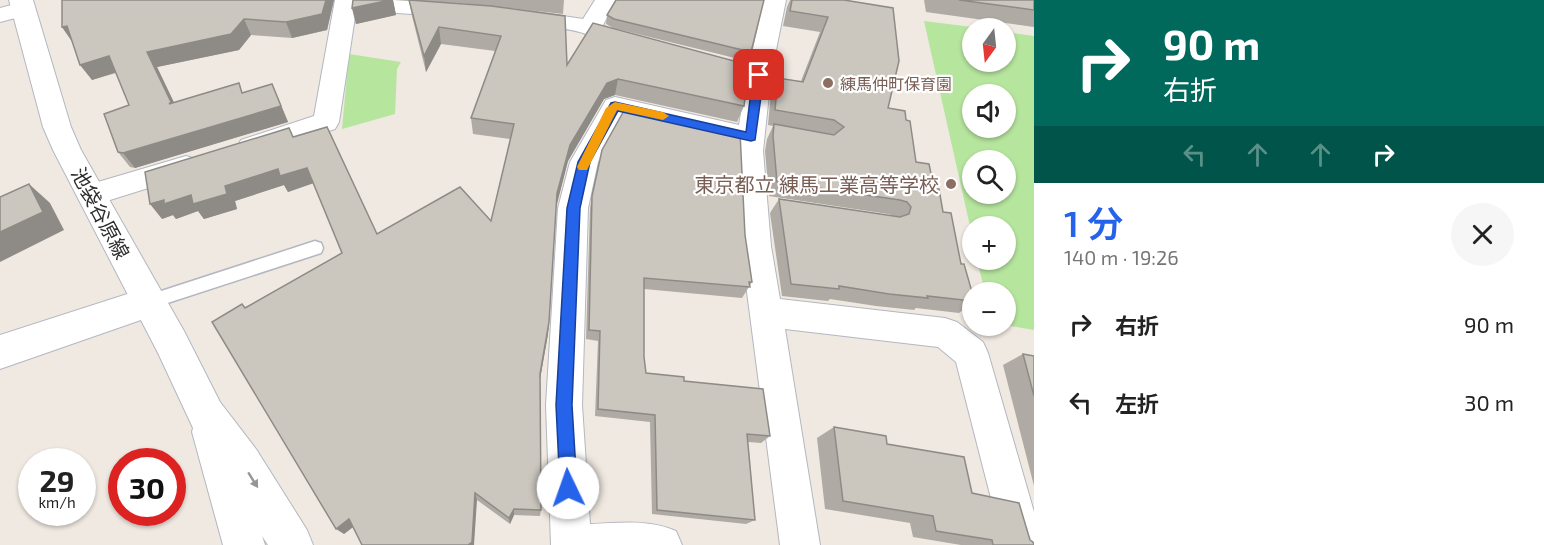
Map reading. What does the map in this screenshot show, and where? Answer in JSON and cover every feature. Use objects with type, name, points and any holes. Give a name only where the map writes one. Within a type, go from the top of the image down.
[{"type":"main road","name":"池袋谷原線","points":[[15,8],[57,128],[91,195],[207,415],[242,463],[292,545]]},
{"type":"main road","points":[[0,351],[149,302]]},
{"type":"main road","name":"池袋谷原線","points":[[207,415],[244,545]]},
{"type":"street","points":[[590,27],[606,0]]},
{"type":"street","points":[[775,0],[748,73],[755,132],[749,151],[759,203],[756,246],[800,545]]},
{"type":"street","points":[[91,195],[326,122],[346,1],[434,4],[474,12]]},
{"type":"street","points":[[503,14],[590,27],[604,35],[648,46]]},
{"type":"street","points":[[662,545],[643,543],[571,545],[564,405],[573,208],[584,162],[615,106],[755,132]]},
{"type":"street","points":[[766,312],[945,333],[971,353],[1023,545]]},
{"type":"lane","points":[[149,302],[315,248]]},
{"type":"green space","points":[[924,21],[962,26],[962,72],[1016,72],[1016,34],[1034,36],[1034,330],[1016,327],[1016,282],[982,282],[980,270],[1016,270],[1016,216],[968,216],[965,204],[1016,204],[1016,150],[962,150],[962,190]]},
{"type":"green space","points":[[349,54],[401,62],[397,69],[395,114],[342,129]]},
{"type":"building","points":[[62,0],[326,0],[322,14],[286,22],[244,19],[231,34],[147,52],[171,102],[169,104],[239,83],[242,93],[272,84],[281,106],[123,153],[118,152],[104,114],[129,105],[109,56],[80,65],[67,26],[62,27]]},
{"type":"building","points":[[353,0],[390,0],[352,8]]},
{"type":"building","points":[[409,0],[491,6],[565,16],[567,65],[593,23],[749,65],[744,106],[618,79],[607,83],[570,145],[557,193],[549,322],[540,374],[541,510],[514,509],[509,518],[475,493],[472,542],[468,545],[362,545],[349,519],[336,529],[212,322],[242,304],[245,308],[342,253],[307,168],[280,176],[278,169],[225,186],[227,194],[193,204],[191,195],[164,204],[164,200],[150,204],[145,172],[289,128],[293,137],[327,127],[377,234],[460,187],[491,221],[514,124],[471,118],[501,36],[439,27],[424,56]]},
{"type":"building","points":[[616,0],[764,0],[751,52],[614,19],[607,15]]},
{"type":"building","points":[[792,0],[844,0],[893,8],[899,61],[888,108],[905,111],[906,120],[910,121],[916,162],[929,164],[934,189],[939,189],[943,212],[951,213],[962,270],[966,270],[969,282],[962,282],[962,300],[889,294],[839,286],[839,289],[791,284],[779,199],[900,217],[909,214],[911,207],[907,202],[900,200],[777,182],[774,124],[834,135],[844,127],[834,120],[775,110],[778,78],[803,82],[828,17],[790,11]]},
{"type":"building","points":[[959,0],[1034,0],[1034,10]]},
{"type":"building","points":[[626,107],[740,132],[745,235],[752,282],[749,282],[750,287],[644,278],[644,357],[646,373],[684,377],[684,381],[763,389],[770,436],[747,434],[755,520],[657,510],[655,415],[598,409],[600,331],[589,330],[592,196],[602,150]]},
{"type":"building","points":[[29,184],[43,212],[0,232],[0,197]]},
{"type":"building","points":[[1023,354],[1034,356],[1034,396]]},
{"type":"building","points":[[834,427],[886,436],[887,444],[964,457],[972,493],[1019,503],[1030,540],[1034,545],[993,545],[992,540],[936,531],[933,516],[843,501]]},
{"type":"slow traffic","points":[[583,167],[615,106],[663,116]]},
{"type":"place","name":"練馬仲町保育園","points":[[828,83]]},
{"type":"place","name":"東京都立 練馬工業高等学校","points":[[951,184]]},
{"type":"route","points":[[568,488],[564,405],[573,208],[584,162],[615,106],[751,137],[759,75]]}]
